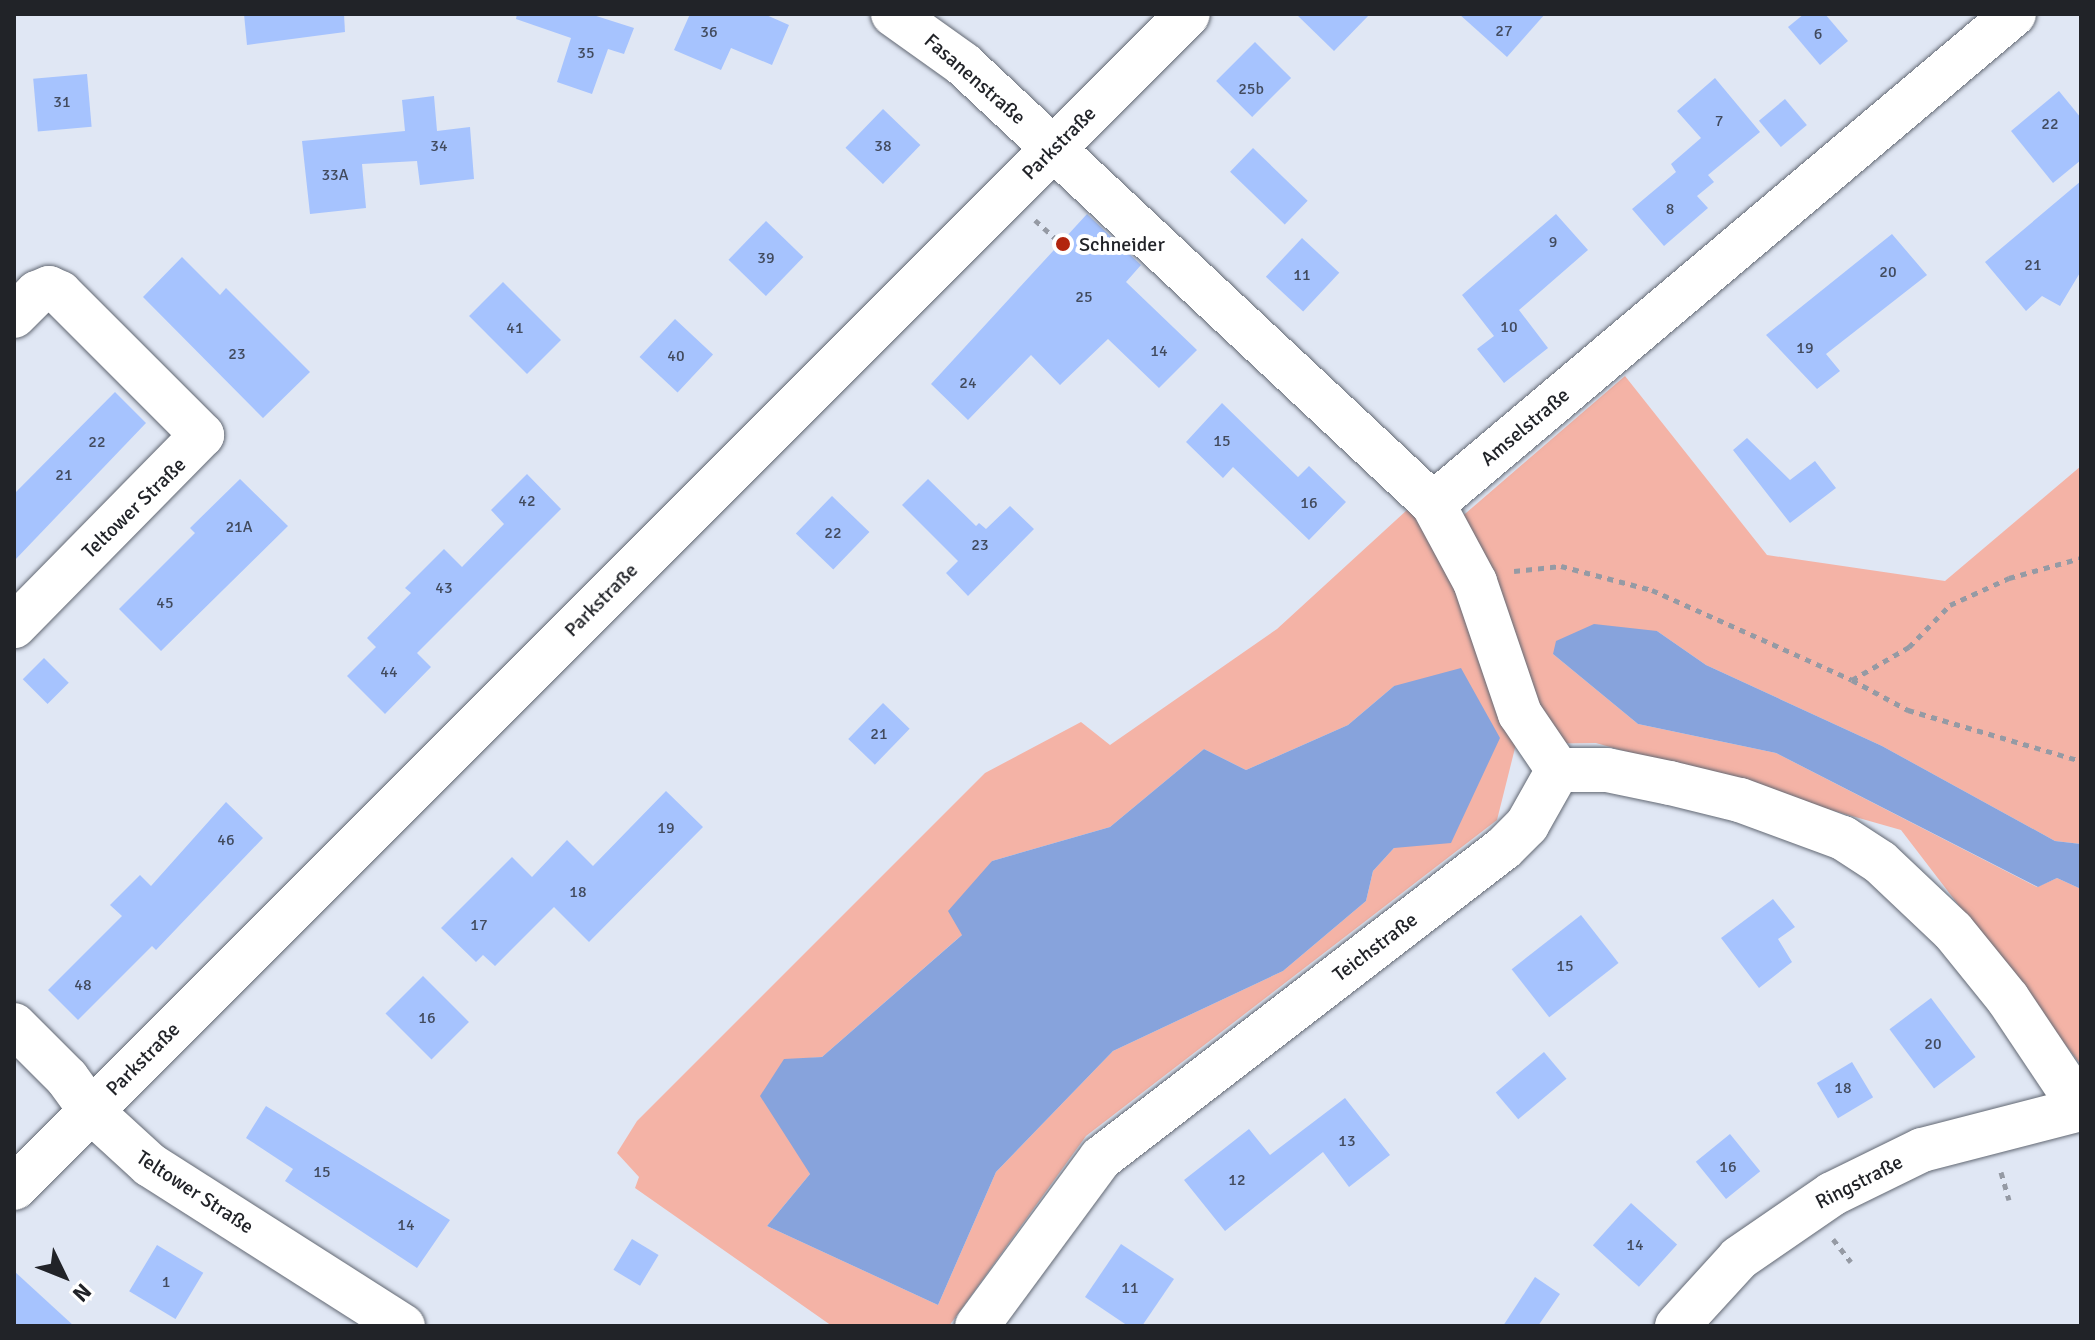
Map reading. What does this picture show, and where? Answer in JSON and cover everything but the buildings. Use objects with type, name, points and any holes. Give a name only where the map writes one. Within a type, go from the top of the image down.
[{"type":"street","name":"Fasanenstraße","points":[[893,14],[963,64],[1053,148]]},
{"type":"street","name":"Parkstraße","points":[[14,1188],[1188,14]]},
{"type":"street","name":"Amselstraße","points":[[1433,504],[2014,14]]},
{"type":"street","points":[[1053,148],[1433,504],[1475,582],[1520,714],[1558,770],[1607,770],[1740,800],[1843,838],[1880,862],[1971,954],[2081,1108]]},
{"type":"street","name":"Teltower Straße","points":[[14,316],[37,293],[49,288],[60,293],[202,435],[14,626]]},
{"type":"street","name":"Teichstraße","points":[[977,1326],[1101,1158],[1504,848],[1527,825],[1558,770]]},
{"type":"street","name":"Teltower Straße","points":[[14,1025],[67,1078],[91,1111],[150,1165],[403,1326]]},
{"type":"street","name":"Ringstraße","points":[[1677,1326],[1739,1258],[1832,1194],[1922,1150],[2081,1108]]},
{"type":"path","points":[[1046,231],[1055,238]]},
{"type":"path","points":[[1852,680],[1909,647],[1950,605],[2009,578],[2081,558]]},
{"type":"path","points":[[1475,582],[1520,570],[1561,566],[1597,573],[1652,590],[1852,680],[1908,710],[2081,761]]},
{"type":"path","points":[[2000,1159],[2009,1200]]},
{"type":"shaded area","points":[[1625,376],[1767,555],[1945,581],[2081,466],[2081,844],[2055,841],[1882,746],[1706,665],[1657,631],[1553,654],[1638,724],[1776,753],[2037,887],[2057,878],[2081,889],[2081,1065],[1901,830],[1596,743],[1516,744],[1497,820],[1086,1136],[949,1326],[832,1326],[635,1188],[639,1177],[617,1153],[637,1121],[985,773],[1081,722],[1110,745],[1277,629],[1407,510],[1437,538]],"holes":[[[1394,686],[1394,848],[1373,871],[1366,901],[1283,971],[1113,1051],[996,1172],[938,1305],[767,1226],[810,1174],[784,1060],[822,1057],[963,934],[992,861],[1110,827],[1204,749],[1246,770],[1348,725]]]},
{"type":"water","points":[[1594,624],[1657,631],[1706,665],[1882,746],[2055,841],[2081,844],[2081,889],[2057,878],[2038,887],[1776,753],[1638,724],[1553,654],[1556,641]]},
{"type":"water","points":[[1461,668],[1500,738],[1451,843],[1394,848],[1373,871],[1366,901],[1283,971],[1113,1051],[996,1172],[938,1305],[767,1226],[810,1174],[760,1096],[784,1059],[822,1057],[962,935],[948,911],[992,861],[1110,827],[1204,749],[1246,770],[1348,725],[1394,686]]},
{"type":"place","name":"Schneider","points":[[1063,244]]}]
